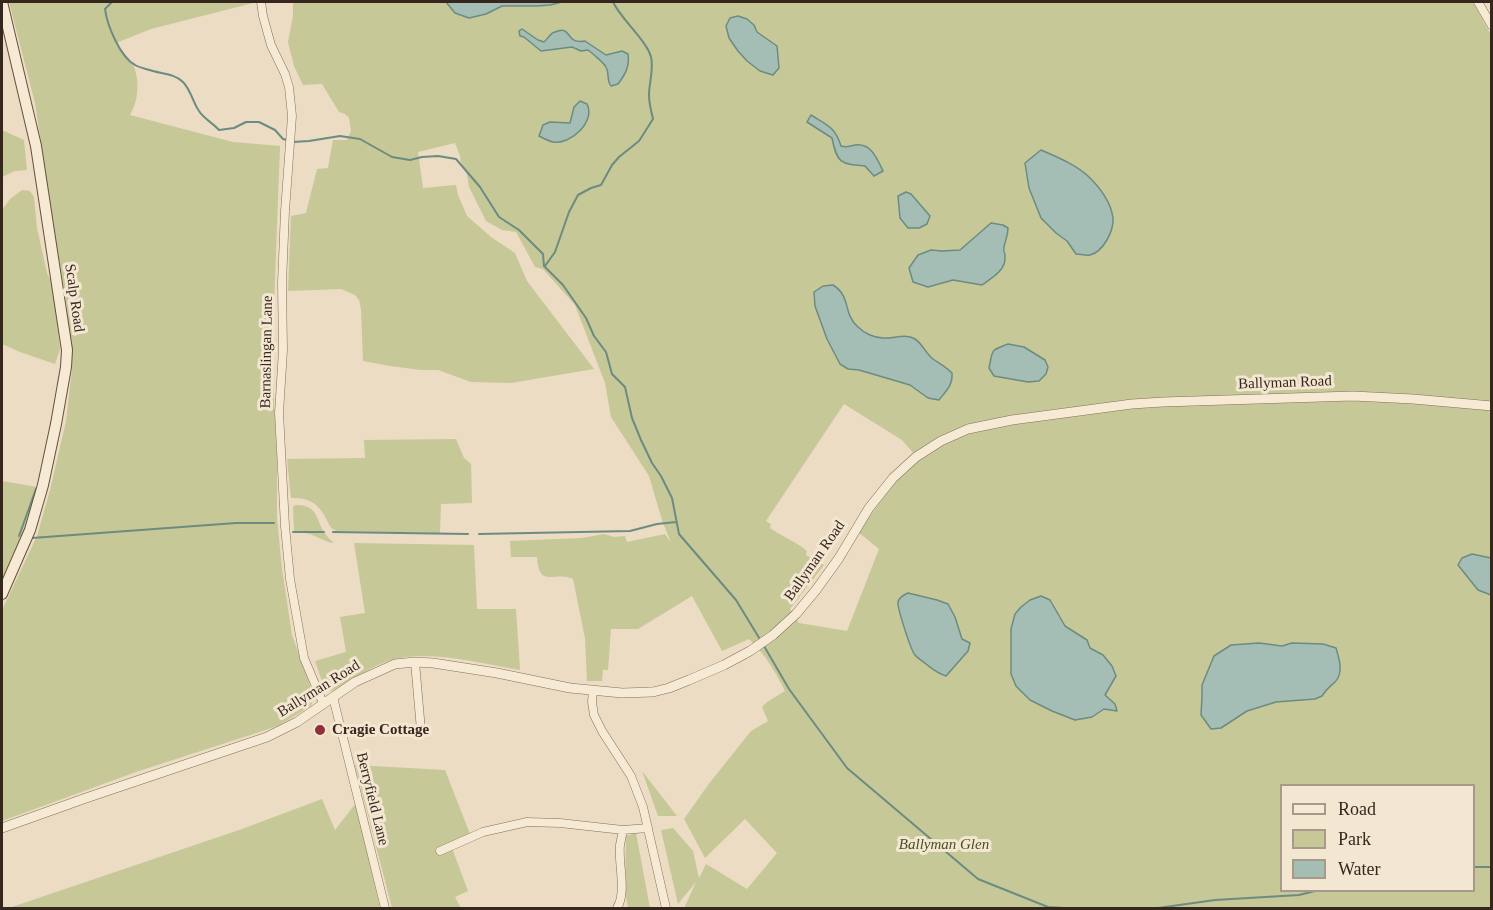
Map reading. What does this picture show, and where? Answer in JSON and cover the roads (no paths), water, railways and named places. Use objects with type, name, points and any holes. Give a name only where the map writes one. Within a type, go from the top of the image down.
[{"type":"main road","name":"Scalp Road","points":[[2,2],[36,146],[67,350],[56,424],[43,485],[30,530],[2,594]]},
{"type":"street","name":"Barnaslingan Lane","points":[[261,2],[271,45],[289,87],[292,116],[283,262],[283,350],[279,412],[285,526],[304,658],[323,703]]},
{"type":"street","points":[[1478,2],[1491,26]]},
{"type":"street","name":"Ballyman Road","points":[[2,828],[267,737],[297,722],[355,682],[395,664],[415,662],[497,673],[593,691],[630,693],[653,692],[669,688],[750,651],[773,635],[796,614],[816,590],[839,558],[869,508],[892,478],[941,441],[968,429],[1012,420],[1163,402],[1353,396],[1491,406]]},
{"type":"street","points":[[415,662],[422,730]]},
{"type":"street","points":[[593,691],[594,715],[631,776],[643,807],[666,909]]},
{"type":"street","name":"Berryfield Lane","points":[[333,697],[385,909]]},
{"type":"street","points":[[440,851],[483,832],[527,822],[623,830],[648,828]]},
{"type":"street","points":[[617,909],[622,895],[620,845],[623,830]]},
{"type":"water","points":[[446,2],[562,2],[536,6],[502,6],[486,14],[469,18],[455,13]]},
{"type":"water","points":[[738,16],[747,19],[754,25],[757,32],[777,46],[779,68],[773,75],[760,71],[747,61],[729,38],[726,26],[730,18]]},
{"type":"water","points":[[522,29],[544,42],[550,35],[561,30],[567,32],[574,40],[585,41],[606,55],[622,51],[628,54],[623,77],[618,84],[611,86],[606,67],[588,50],[581,51],[572,47],[541,51],[520,36],[519,31]]},
{"type":"water","points":[[580,101],[587,104],[588,118],[574,136],[560,142],[553,142],[539,136],[543,125],[550,122],[570,123],[574,107]]},
{"type":"water","points":[[811,115],[833,130],[841,146],[861,145],[870,149],[883,171],[874,176],[865,166],[841,161],[832,138],[807,122]]},
{"type":"water","points":[[1041,150],[1085,173],[1098,186],[1107,201],[1112,212],[1112,229],[1107,240],[1095,253],[1076,254],[1067,241],[1041,218],[1029,188],[1025,163]]},
{"type":"water","points":[[906,192],[911,194],[930,216],[927,224],[919,228],[908,228],[900,218],[898,196]]},
{"type":"water","points":[[991,223],[1008,228],[1004,247],[1005,262],[994,276],[982,285],[953,280],[928,287],[913,282],[909,268],[918,255],[931,250],[960,250]]},
{"type":"water","points":[[833,285],[843,295],[853,322],[863,331],[880,338],[911,337],[920,343],[931,357],[952,373],[950,384],[939,400],[928,398],[910,385],[848,369],[840,364],[827,339],[815,306],[814,292],[823,286]]},
{"type":"water","points":[[1008,344],[1024,347],[1045,360],[1048,367],[1046,374],[1039,381],[1028,382],[994,376],[989,368],[992,354],[995,350]]},
{"type":"water","points":[[1472,554],[1491,558],[1491,595],[1478,590],[1458,565],[1462,558]]},
{"type":"water","points":[[908,593],[948,604],[962,639],[970,643],[968,651],[946,676],[933,670],[913,652],[898,606],[899,599]]},
{"type":"water","points":[[1041,596],[1050,600],[1065,626],[1087,640],[1090,648],[1103,655],[1112,666],[1116,676],[1105,695],[1115,704],[1117,711],[1104,709],[1092,717],[1075,720],[1030,700],[1016,686],[1011,674],[1011,629],[1015,614],[1030,600]]},
{"type":"water","points":[[1259,643],[1282,646],[1292,643],[1323,644],[1336,648],[1340,665],[1338,678],[1322,696],[1315,699],[1276,702],[1247,711],[1221,728],[1211,729],[1201,715],[1202,685],[1214,656],[1231,645]]},
{"type":"waterway","points":[[112,2],[105,9],[108,23],[119,48],[129,61],[139,67],[180,79],[201,114],[219,130],[234,128],[246,122],[259,122],[275,130],[287,140]]},
{"type":"waterway","points":[[545,266],[555,252],[569,212],[578,195],[601,185],[612,165],[639,141],[653,119],[649,98],[652,66],[649,51],[613,2]]},
{"type":"waterway","points":[[293,142],[340,136],[360,139],[392,157],[410,160],[438,156],[456,159],[480,187],[499,217],[519,230],[543,254],[544,266],[563,285],[586,318],[594,336],[606,352],[612,374],[625,387],[632,418],[641,440],[672,498],[679,534],[736,600],[761,641]]},
{"type":"waterway","points":[[19,536],[36,489]]},
{"type":"waterway","points":[[479,534],[630,531],[676,522]]},
{"type":"waterway","points":[[32,538],[236,523],[274,523]]},
{"type":"waterway","points":[[293,532],[324,532]]},
{"type":"waterway","points":[[333,532],[468,534]]},
{"type":"waterway","points":[[764,646],[789,689],[847,768],[978,879],[1048,907],[1064,908]]},
{"type":"waterway","points":[[1475,867],[1492,867]]},
{"type":"waterway","points":[[1158,908],[1215,900],[1299,895],[1311,892]]},
{"type":"place","name":"Cragie Cottage","points":[[320,730]]},
{"type":"park label","name":"Ballyman Glen","points":[[944,845]]}]
